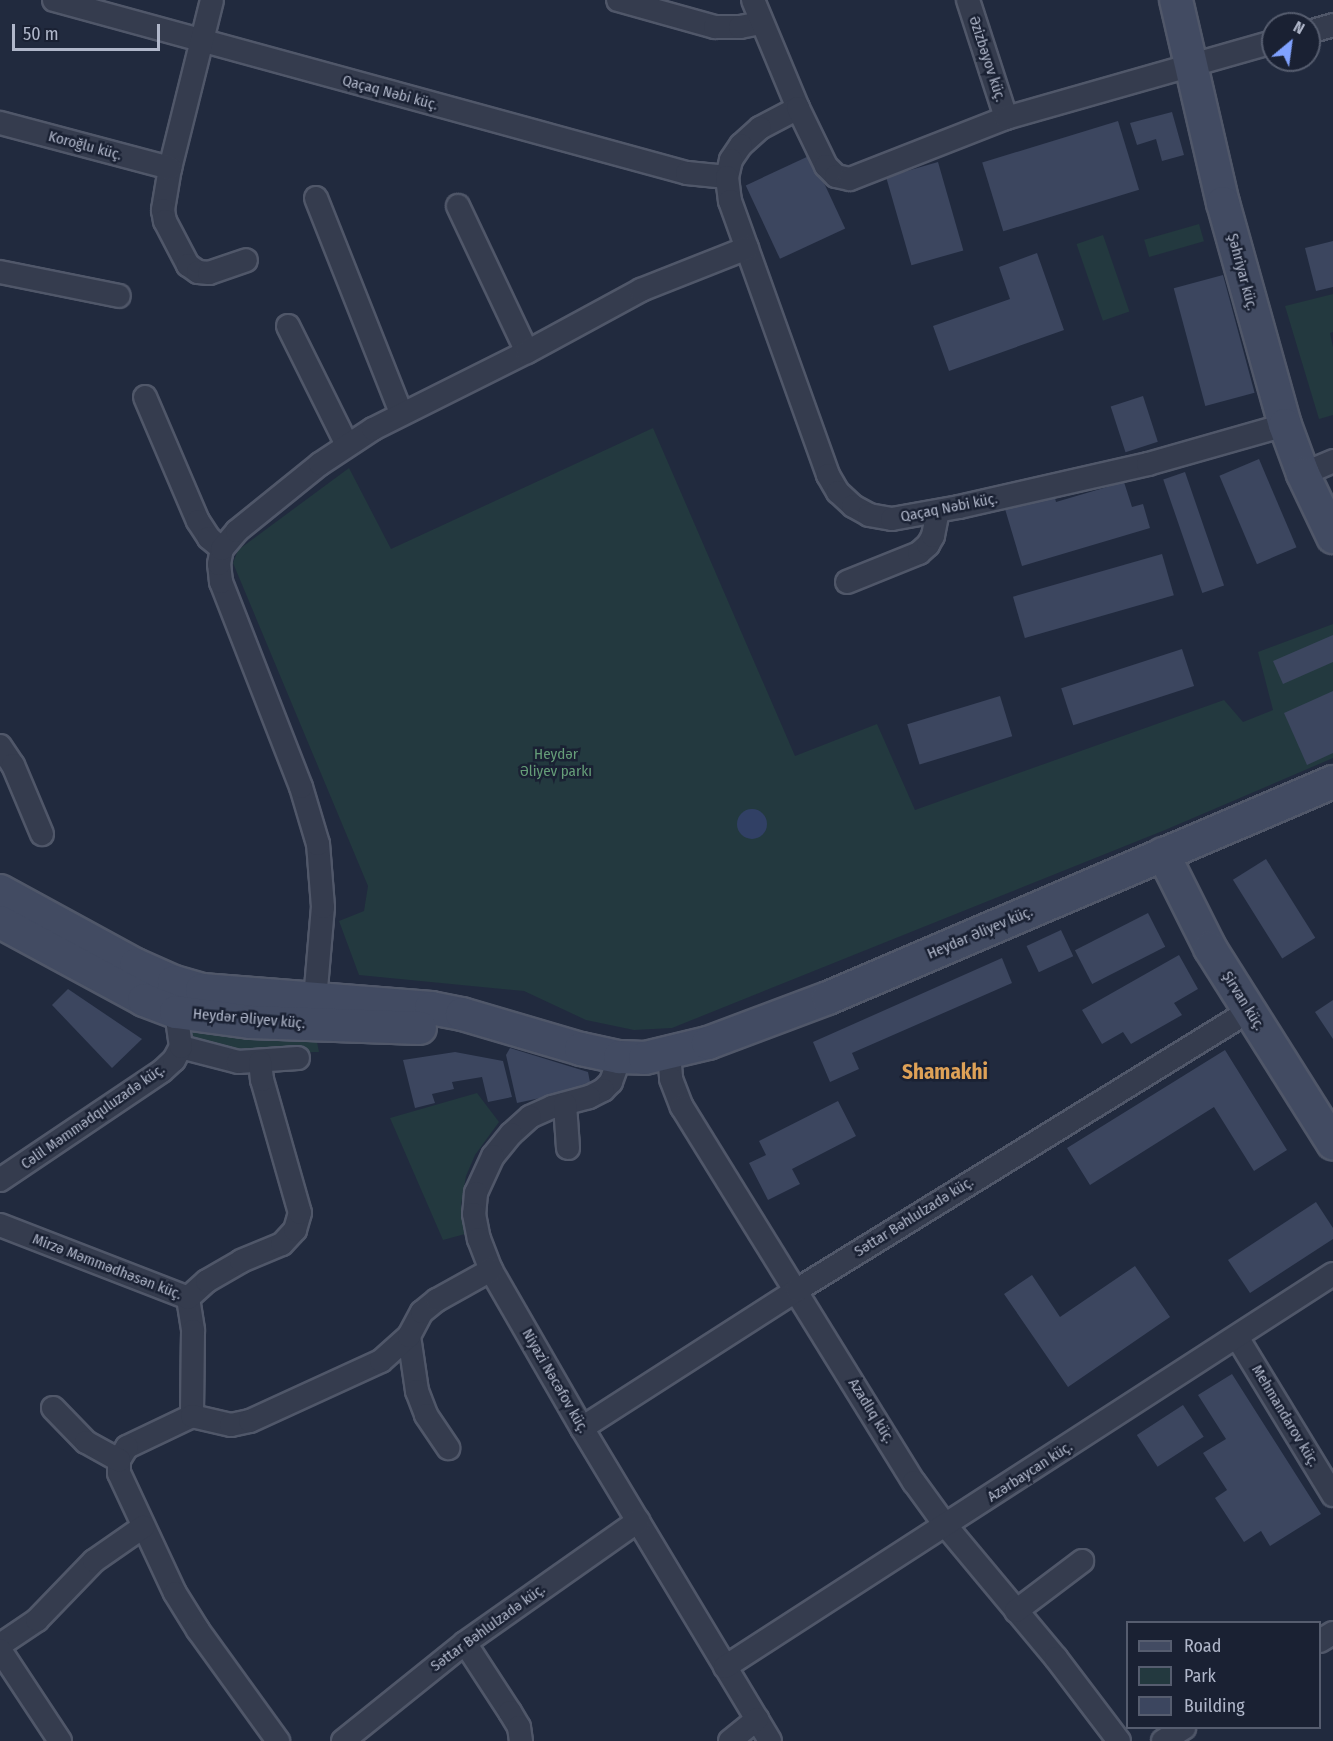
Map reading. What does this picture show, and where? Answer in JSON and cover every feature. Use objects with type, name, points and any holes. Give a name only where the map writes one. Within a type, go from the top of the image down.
[{"type":"street","name":"Qaçaq Nəbi küç.","points":[[54,0],[687,173],[727,177],[730,201],[828,475],[838,492],[869,515],[892,519],[938,511],[1149,464],[1285,425]]},
{"type":"street","points":[[212,0],[170,168],[163,210],[165,221],[188,265],[198,272],[209,273],[246,260]]},
{"type":"street","points":[[618,0],[716,27],[740,27],[761,23]]},
{"type":"street","points":[[753,0],[798,108],[826,166],[836,176],[850,179],[1006,118],[1261,45]]},
{"type":"street","name":"Əzizbəyov küç.","points":[[968,0],[1006,118]]},
{"type":"street","name":"Şəhriyar küç.","points":[[1176,0],[1229,225],[1285,425],[1303,474],[1333,537]]},
{"type":"street","points":[[727,177],[731,159],[741,145],[760,128],[798,108]]},
{"type":"street","name":"Koroğlu küç.","points":[[0,123],[170,168]]},
{"type":"street","points":[[316,198],[401,413]]},
{"type":"street","points":[[458,206],[527,352]]},
{"type":"street","points":[[315,1000],[323,907],[318,844],[302,787],[221,582],[219,564],[222,549],[237,531],[347,445],[401,413],[527,352],[641,290],[747,248]]},
{"type":"street","points":[[0,272],[119,296]]},
{"type":"street","points":[[288,326],[347,445]]},
{"type":"street","points":[[145,397],[198,521],[209,538],[222,549]]},
{"type":"street","points":[[1303,474],[1333,460]]},
{"type":"street","points":[[847,582],[919,553],[928,545],[933,536],[938,511]]},
{"type":"street","points":[[0,746],[13,765],[42,834]]},
{"type":"street","name":"Heydər Əliyev küç.","points":[[0,922],[144,1000],[177,1012],[251,1022],[519,1031],[620,1057],[645,1058],[669,1054],[755,1027],[828,998],[1333,782]]},
{"type":"street","name":"Şirvan küç.","points":[[1163,854],[1186,905],[1249,1011],[1333,1143]]},
{"type":"street","points":[[0,891],[136,965],[174,982],[202,990],[431,1008],[519,1031]]},
{"type":"street","name":"Səttar Bəhlulzadə küç.","points":[[582,1428],[797,1290],[1249,1011]]},
{"type":"street","points":[[177,1012],[181,1047],[222,1059],[260,1062],[298,1058]]},
{"type":"street","name":"Cəlil Məmmədquluzadə küç.","points":[[0,1180],[162,1071],[174,1060],[181,1047]]},
{"type":"street","name":"Azadlıq küç.","points":[[669,1054],[671,1079],[682,1107],[914,1482],[946,1527],[1084,1693],[1119,1741]]},
{"type":"street","name":"Niyazi Nəcəfov küç.","points":[[620,1057],[611,1082],[603,1089],[590,1097],[539,1112],[520,1125],[493,1156],[476,1193],[474,1214],[479,1239],[491,1270],[582,1428],[770,1741]]},
{"type":"street","points":[[188,1298],[207,1281],[241,1261],[282,1244],[295,1230],[300,1213],[262,1080],[260,1062]]},
{"type":"street","points":[[565,1104],[568,1148]]},
{"type":"street","name":"Mirzə Məmmədhəsən küç.","points":[[0,1225],[188,1298],[192,1331],[192,1416]]},
{"type":"street","points":[[278,1741],[198,1630],[170,1583],[119,1473],[118,1460],[127,1447],[138,1440],[192,1416],[231,1425],[250,1421],[381,1361],[409,1336],[422,1312],[437,1300],[491,1270]]},
{"type":"street","name":"Azərbaycan küç.","points":[[725,1667],[946,1527],[1333,1274]]},
{"type":"street","points":[[409,1336],[417,1391],[426,1415],[448,1448]]},
{"type":"street","name":"Mehmandarov küç.","points":[[1237,1337],[1333,1495]]},
{"type":"street","points":[[53,1408],[86,1442],[118,1460]]},
{"type":"street","name":"Səttar Bəhlulzadə küç.","points":[[343,1741],[465,1643],[638,1521]]},
{"type":"street","points":[[0,1645],[37,1620],[94,1561],[143,1527]]},
{"type":"street","points":[[1016,1611],[1082,1561]]},
{"type":"street","points":[[465,1643],[519,1727],[521,1741]]},
{"type":"street","points":[[0,1650],[8,1679],[60,1741]]},
{"type":"street","points":[[730,1741],[757,1719]]},
{"type":"street","points":[[1163,1741],[1182,1729]]},
{"type":"green space","points":[[1199,224],[1204,241],[1149,257],[1144,240]]},
{"type":"green space","points":[[1103,235],[1129,312],[1103,321],[1077,244]]},
{"type":"green space","points":[[1333,294],[1333,332],[1330,333],[1333,347],[1333,415],[1319,419],[1285,306]]},
{"type":"green space","name":"Heydər Əliyev parkı","points":[[653,428],[795,756],[877,724],[915,810],[1224,700],[1243,722],[1273,710],[1258,652],[1333,624],[1333,758],[1165,830],[672,1028],[634,1030],[586,1020],[524,991],[359,975],[339,921],[364,911],[368,886],[233,563],[238,550],[349,468],[391,549]]},
{"type":"green space","points":[[188,1031],[317,1042],[319,1052],[232,1053],[188,1044]]},
{"type":"green space","points":[[477,1093],[499,1122],[475,1155],[466,1176],[461,1205],[465,1234],[443,1240],[390,1118]]},
{"type":"water","points":[[752,809],[763,813],[767,824],[763,835],[752,839],[741,835],[737,824],[741,813]]},
{"type":"building","points":[[1172,112],[1184,155],[1162,161],[1156,139],[1137,145],[1130,123]]},
{"type":"building","points":[[1118,121],[1139,190],[1003,231],[982,163]]},
{"type":"building","points":[[811,155],[845,228],[780,259],[746,185]]},
{"type":"building","points":[[938,162],[963,250],[911,265],[886,177]]},
{"type":"building","points":[[1333,241],[1333,287],[1316,291],[1305,248]]},
{"type":"building","points":[[1037,253],[1064,330],[949,371],[933,326],[1010,299],[999,267]]},
{"type":"building","points":[[1223,275],[1255,393],[1205,406],[1174,288]]},
{"type":"building","points":[[1143,396],[1158,442],[1125,452],[1111,407]]},
{"type":"building","points":[[1259,459],[1297,547],[1257,564],[1219,476]]},
{"type":"building","points":[[1185,472],[1224,585],[1202,593],[1163,479]]},
{"type":"building","points":[[1124,482],[1132,507],[1143,504],[1150,528],[1022,566],[1005,509],[1054,494],[1056,502]]},
{"type":"building","points":[[1162,554],[1174,595],[1025,638],[1013,597]]},
{"type":"building","points":[[1333,635],[1333,662],[1283,684],[1273,661]]},
{"type":"building","points":[[1182,649],[1194,686],[1073,725],[1061,688]]},
{"type":"building","points":[[1333,691],[1333,753],[1307,765],[1284,713]]},
{"type":"building","points":[[1000,696],[1012,736],[920,765],[907,724]]},
{"type":"building","points":[[1266,859],[1315,938],[1282,959],[1233,880]]},
{"type":"building","points":[[1148,913],[1165,947],[1092,984],[1075,950]]},
{"type":"building","points":[[1061,930],[1073,956],[1039,972],[1027,946]]},
{"type":"building","points":[[1179,955],[1198,989],[1174,1003],[1182,1015],[1131,1044],[1123,1032],[1102,1044],[1082,1010]]},
{"type":"building","points":[[1002,958],[1012,983],[852,1053],[859,1069],[830,1082],[813,1042]]},
{"type":"building","points":[[68,989],[142,1039],[112,1068],[52,1005]]},
{"type":"building","points":[[1333,1000],[1333,1039],[1315,1012]]},
{"type":"building","points":[[510,1048],[588,1072],[591,1087],[517,1103],[506,1055]]},
{"type":"building","points":[[1225,1050],[1287,1150],[1254,1171],[1214,1107],[1090,1185],[1067,1148]]},
{"type":"building","points":[[455,1052],[503,1061],[512,1097],[488,1102],[482,1077],[452,1082],[454,1089],[432,1094],[435,1103],[415,1108],[403,1060]]},
{"type":"building","points":[[838,1101],[856,1136],[792,1169],[800,1184],[768,1200],[749,1163],[766,1155],[759,1141]]},
{"type":"building","points":[[1316,1202],[1333,1228],[1333,1239],[1250,1293],[1228,1260]]},
{"type":"building","points":[[1135,1266],[1170,1317],[1068,1387],[1004,1294],[1032,1275],[1060,1317]]},
{"type":"building","points":[[1232,1374],[1321,1514],[1270,1546],[1261,1531],[1244,1542],[1215,1498],[1227,1490],[1203,1453],[1226,1439],[1198,1395]]},
{"type":"building","points":[[1183,1405],[1204,1437],[1158,1467],[1137,1435]]},
{"type":"district","name":"Shamakhi","points":[[945,1072]]}]
